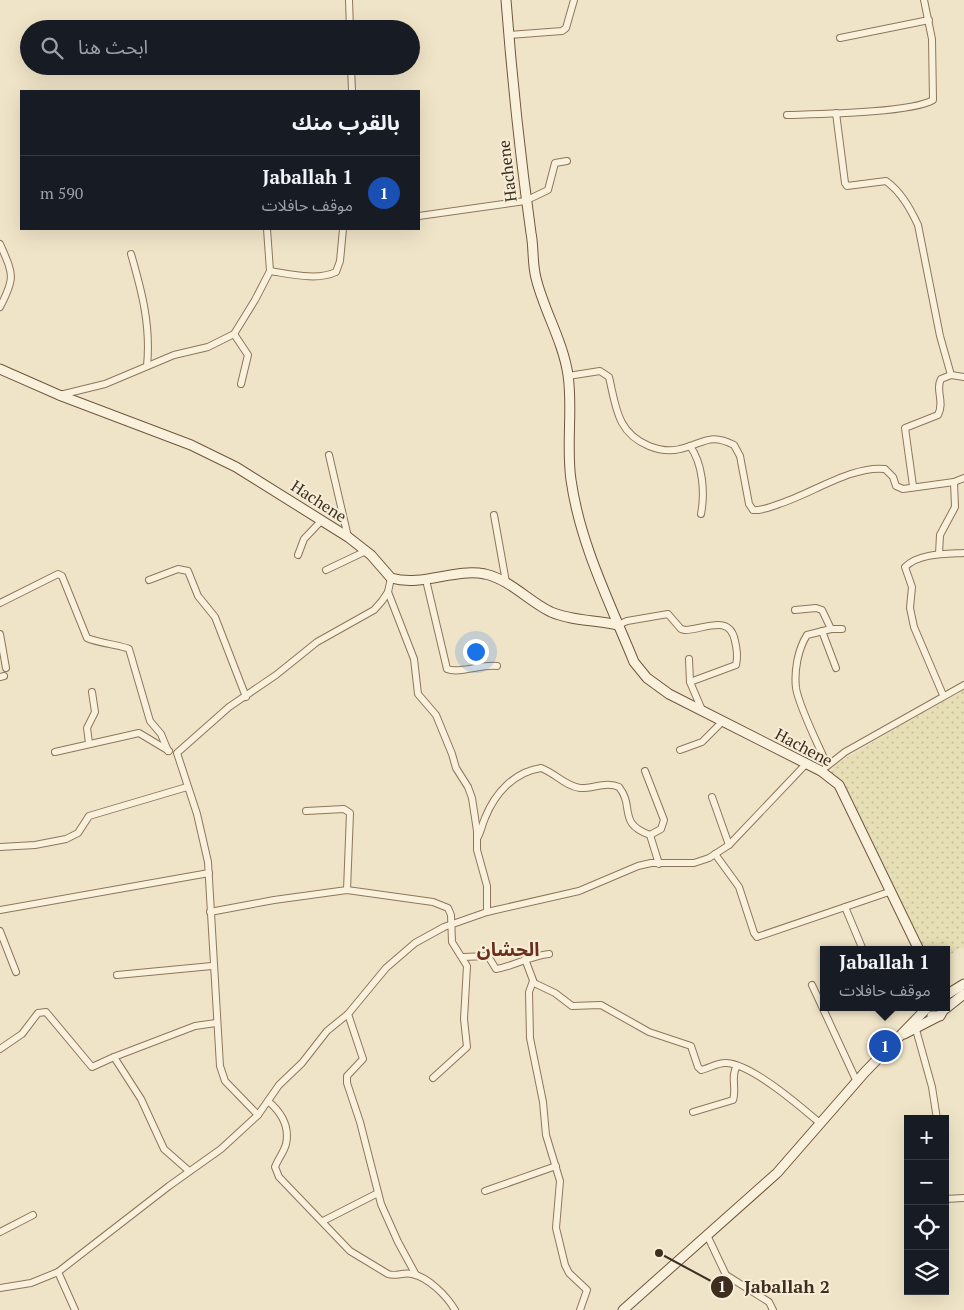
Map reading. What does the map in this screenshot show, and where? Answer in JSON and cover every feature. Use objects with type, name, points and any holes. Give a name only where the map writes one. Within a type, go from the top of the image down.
[{"type":"street","points":[[349,0],[350,20]]},
{"type":"street","name":"Hachene","points":[[506,0],[525,201],[532,234],[536,278],[559,342],[568,376],[568,449],[575,502],[586,545],[634,662],[647,678],[669,694],[806,764],[824,768],[846,795],[889,892],[917,946]]},
{"type":"street","points":[[508,35],[562,31],[566,28],[574,0]]},
{"type":"street","points":[[787,116],[927,104],[933,100],[932,38],[924,0]]},
{"type":"street","points":[[840,38],[928,20]]},
{"type":"street","points":[[351,75],[352,90]]},
{"type":"street","points":[[836,113],[845,183],[847,186],[886,181],[894,187],[905,202],[918,225],[940,336],[951,375]]},
{"type":"street","points":[[420,216],[485,204],[525,201],[548,190],[552,168],[555,164],[567,161]]},
{"type":"street","points":[[59,395],[105,384],[174,355],[208,347],[234,334],[256,300],[270,271],[267,230]]},
{"type":"street","points":[[270,271],[306,276],[336,272],[340,261],[343,230]]},
{"type":"street","points":[[0,244],[10,266],[12,280],[10,289],[0,307]]},
{"type":"street","points":[[131,254],[148,323],[149,345],[147,366]]},
{"type":"street","points":[[234,334],[248,355],[240,384]]},
{"type":"street","name":"Hachene","points":[[0,369],[59,395],[211,454],[263,482],[348,537],[366,551],[391,578]]},
{"type":"street","points":[[568,376],[600,370],[605,372],[609,377],[620,420],[635,440],[657,449],[679,449],[702,440],[713,439],[734,445],[740,456],[749,504],[753,510],[801,497],[852,473],[871,469],[885,469],[889,471],[898,488],[954,482],[964,478]]},
{"type":"street","points":[[913,486],[905,428],[938,415],[942,402],[939,381],[951,375],[964,376]]},
{"type":"street","points":[[690,446],[696,455],[700,467],[704,500],[701,514]]},
{"type":"street","points":[[329,455],[345,516],[348,537]]},
{"type":"street","points":[[939,554],[940,535],[955,507],[954,482]]},
{"type":"street","points":[[494,515],[506,582]]},
{"type":"street","points":[[298,555],[304,539],[322,520]]},
{"type":"street","points":[[326,570],[366,551]]},
{"type":"street","points":[[943,695],[914,628],[910,608],[912,587],[905,567],[918,560],[939,554],[964,553]]},
{"type":"street","points":[[149,580],[178,569],[188,571],[198,596],[216,617],[246,697]]},
{"type":"street","points":[[177,753],[217,716],[246,697],[317,642],[374,610],[388,592],[391,578],[403,581],[426,580],[470,573],[492,576],[506,582],[540,606],[559,615],[618,625],[627,621],[668,614],[681,629],[685,630],[711,624],[728,627],[732,631],[735,640],[736,665],[690,682]]},
{"type":"street","points":[[0,603],[58,574],[62,576],[87,638],[106,645],[129,649],[150,721],[161,734],[168,751]]},
{"type":"street","points":[[426,580],[447,669],[453,671],[484,665],[497,666]]},
{"type":"street","points":[[388,592],[414,659],[418,694],[436,715],[456,768],[470,792],[476,850],[487,886],[487,912]]},
{"type":"street","points":[[795,610],[816,608],[822,610],[831,629]]},
{"type":"street","points":[[842,629],[831,629],[807,635],[798,660],[796,688],[824,768],[845,752],[943,695],[964,685]]},
{"type":"street","points":[[822,631],[836,668]]},
{"type":"street","points":[[0,634],[6,668]]},
{"type":"street","points":[[689,659],[690,682],[703,712]]},
{"type":"street","points":[[89,743],[87,728],[95,712],[92,692]]},
{"type":"street","points":[[680,750],[702,742],[723,720]]},
{"type":"street","points":[[54,752],[139,733],[168,751],[177,753]]},
{"type":"street","points":[[177,753],[202,834],[209,873],[212,966],[218,1056],[225,1081],[258,1115]]},
{"type":"street","points":[[0,1288],[31,1283],[58,1272],[189,1171],[221,1149],[258,1115],[278,1085],[302,1063],[327,1032],[348,1014],[399,956],[428,935],[487,912],[579,891],[638,866],[694,863],[715,854],[729,845],[806,764]]},
{"type":"street","points":[[476,840],[485,817],[504,786],[517,776],[541,768],[572,786],[582,788],[612,784],[619,787],[632,824],[641,832],[650,835],[661,829],[664,820],[645,770]]},
{"type":"street","points":[[0,847],[35,845],[66,839],[78,833],[90,816],[187,787]]},
{"type":"street","points":[[712,797],[729,845]]},
{"type":"street","points":[[306,811],[344,810],[350,813],[347,890]]},
{"type":"street","points":[[650,835],[659,864]]},
{"type":"street","points":[[715,854],[739,887],[757,937],[889,892]]},
{"type":"street","points":[[0,910],[209,873]]},
{"type":"street","points":[[210,912],[274,900],[347,890],[443,905],[450,910],[452,925],[450,935],[452,942],[467,966],[464,1019],[467,1047],[433,1078]]},
{"type":"street","points":[[845,907],[861,946]]},
{"type":"street","points":[[0,931],[16,972]]},
{"type":"street","points":[[463,958],[488,956],[496,969],[521,963],[525,959],[549,954]]},
{"type":"street","points":[[525,959],[536,985],[555,993],[572,1006],[601,1005],[649,1032],[691,1046],[700,1069],[726,1063],[736,1066],[780,1090],[821,1124]]},
{"type":"street","points":[[117,975],[212,966]]},
{"type":"street","points":[[533,981],[529,992],[531,1045],[543,1102],[546,1135],[560,1181],[556,1228],[567,1270],[586,1290],[580,1310]]},
{"type":"street","points":[[950,993],[964,984]]},
{"type":"street","points":[[812,985],[820,1002]]},
{"type":"street","points":[[950,1004],[964,994]]},
{"type":"street","points":[[0,1048],[22,1034],[42,1011],[46,1012],[92,1067],[195,1026],[216,1023]]},
{"type":"street","points":[[824,1011],[857,1082]]},
{"type":"street","points":[[926,1011],[915,1026],[936,1115]]},
{"type":"street","points":[[930,1011],[932,1015],[937,1017]]},
{"type":"street","points":[[623,1310],[777,1173],[857,1082],[902,1036],[915,1026],[937,1017],[944,1011]]},
{"type":"street","points":[[348,1014],[363,1059],[347,1076],[346,1083],[360,1122],[378,1193],[398,1242],[416,1275]]},
{"type":"street","points":[[114,1057],[141,1099],[164,1149],[189,1171]]},
{"type":"street","points":[[693,1112],[733,1100],[735,1094],[733,1073],[736,1066]]},
{"type":"street","points":[[268,1101],[281,1113],[286,1131],[286,1144],[275,1167],[277,1173],[350,1251],[383,1272],[393,1276],[416,1275],[431,1284],[456,1310]]},
{"type":"street","points":[[485,1191],[556,1166]]},
{"type":"street","points":[[323,1221],[378,1193]]},
{"type":"street","points":[[949,1199],[964,1198]]},
{"type":"street","points":[[0,1232],[33,1215]]},
{"type":"street","points":[[706,1235],[726,1275],[769,1302],[773,1310]]},
{"type":"street","points":[[58,1272],[75,1310]]},
{"type":"shaded area","points":[[964,688],[964,949],[962,947],[950,955],[950,946],[944,946],[943,944],[939,946],[921,946],[831,772],[835,765]]},
{"type":"place","name":"Jaballah 1","points":[[885,1046]]},
{"type":"place","name":"Jaballah 2","points":[[659,1253]]},
{"type":"district","name":"الحشان","points":[[508,949]]}]
